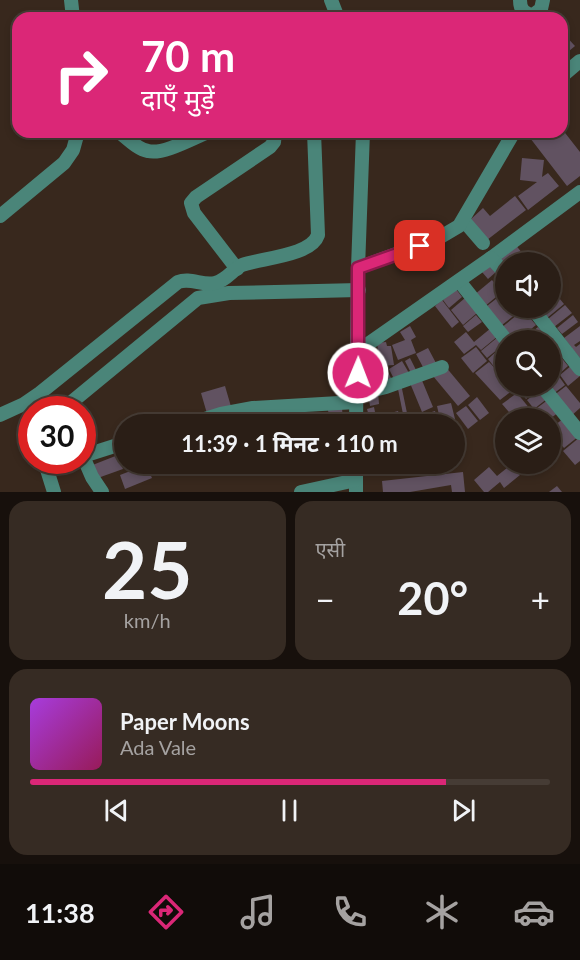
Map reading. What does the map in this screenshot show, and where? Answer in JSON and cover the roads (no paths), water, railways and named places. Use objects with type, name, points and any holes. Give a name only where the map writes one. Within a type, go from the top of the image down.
[{"type":"street","points":[[568,71],[580,61]]},
{"type":"street","points":[[0,216],[64,163],[73,150],[76,138]]},
{"type":"street","points":[[127,138],[151,152],[164,150],[193,138]]},
{"type":"street","points":[[237,268],[194,213],[191,203],[196,197],[270,147],[274,138]]},
{"type":"street","points":[[0,415],[24,404],[40,393],[182,280],[216,283],[243,265],[309,246],[317,238],[314,138]]},
{"type":"street","points":[[356,414],[363,138]]},
{"type":"street","points":[[358,268],[437,239],[451,232],[464,221],[510,138]]},
{"type":"street","points":[[358,351],[459,281],[580,192]]},
{"type":"street","points":[[464,221],[483,243]]},
{"type":"street","points":[[491,258],[495,262]]},
{"type":"street","points":[[459,281],[498,330]]},
{"type":"street","points":[[79,396],[198,298],[229,293],[358,290]]},
{"type":"street","points":[[540,318],[580,369]]},
{"type":"street","points":[[220,414],[253,408],[357,398],[442,367]]},
{"type":"street","points":[[550,396],[580,433]]},
{"type":"street","points":[[96,451],[114,446]]},
{"type":"street","points":[[48,474],[54,492]]},
{"type":"street","points":[[91,474],[102,492]]},
{"type":"street","points":[[301,492],[356,486]]}]
